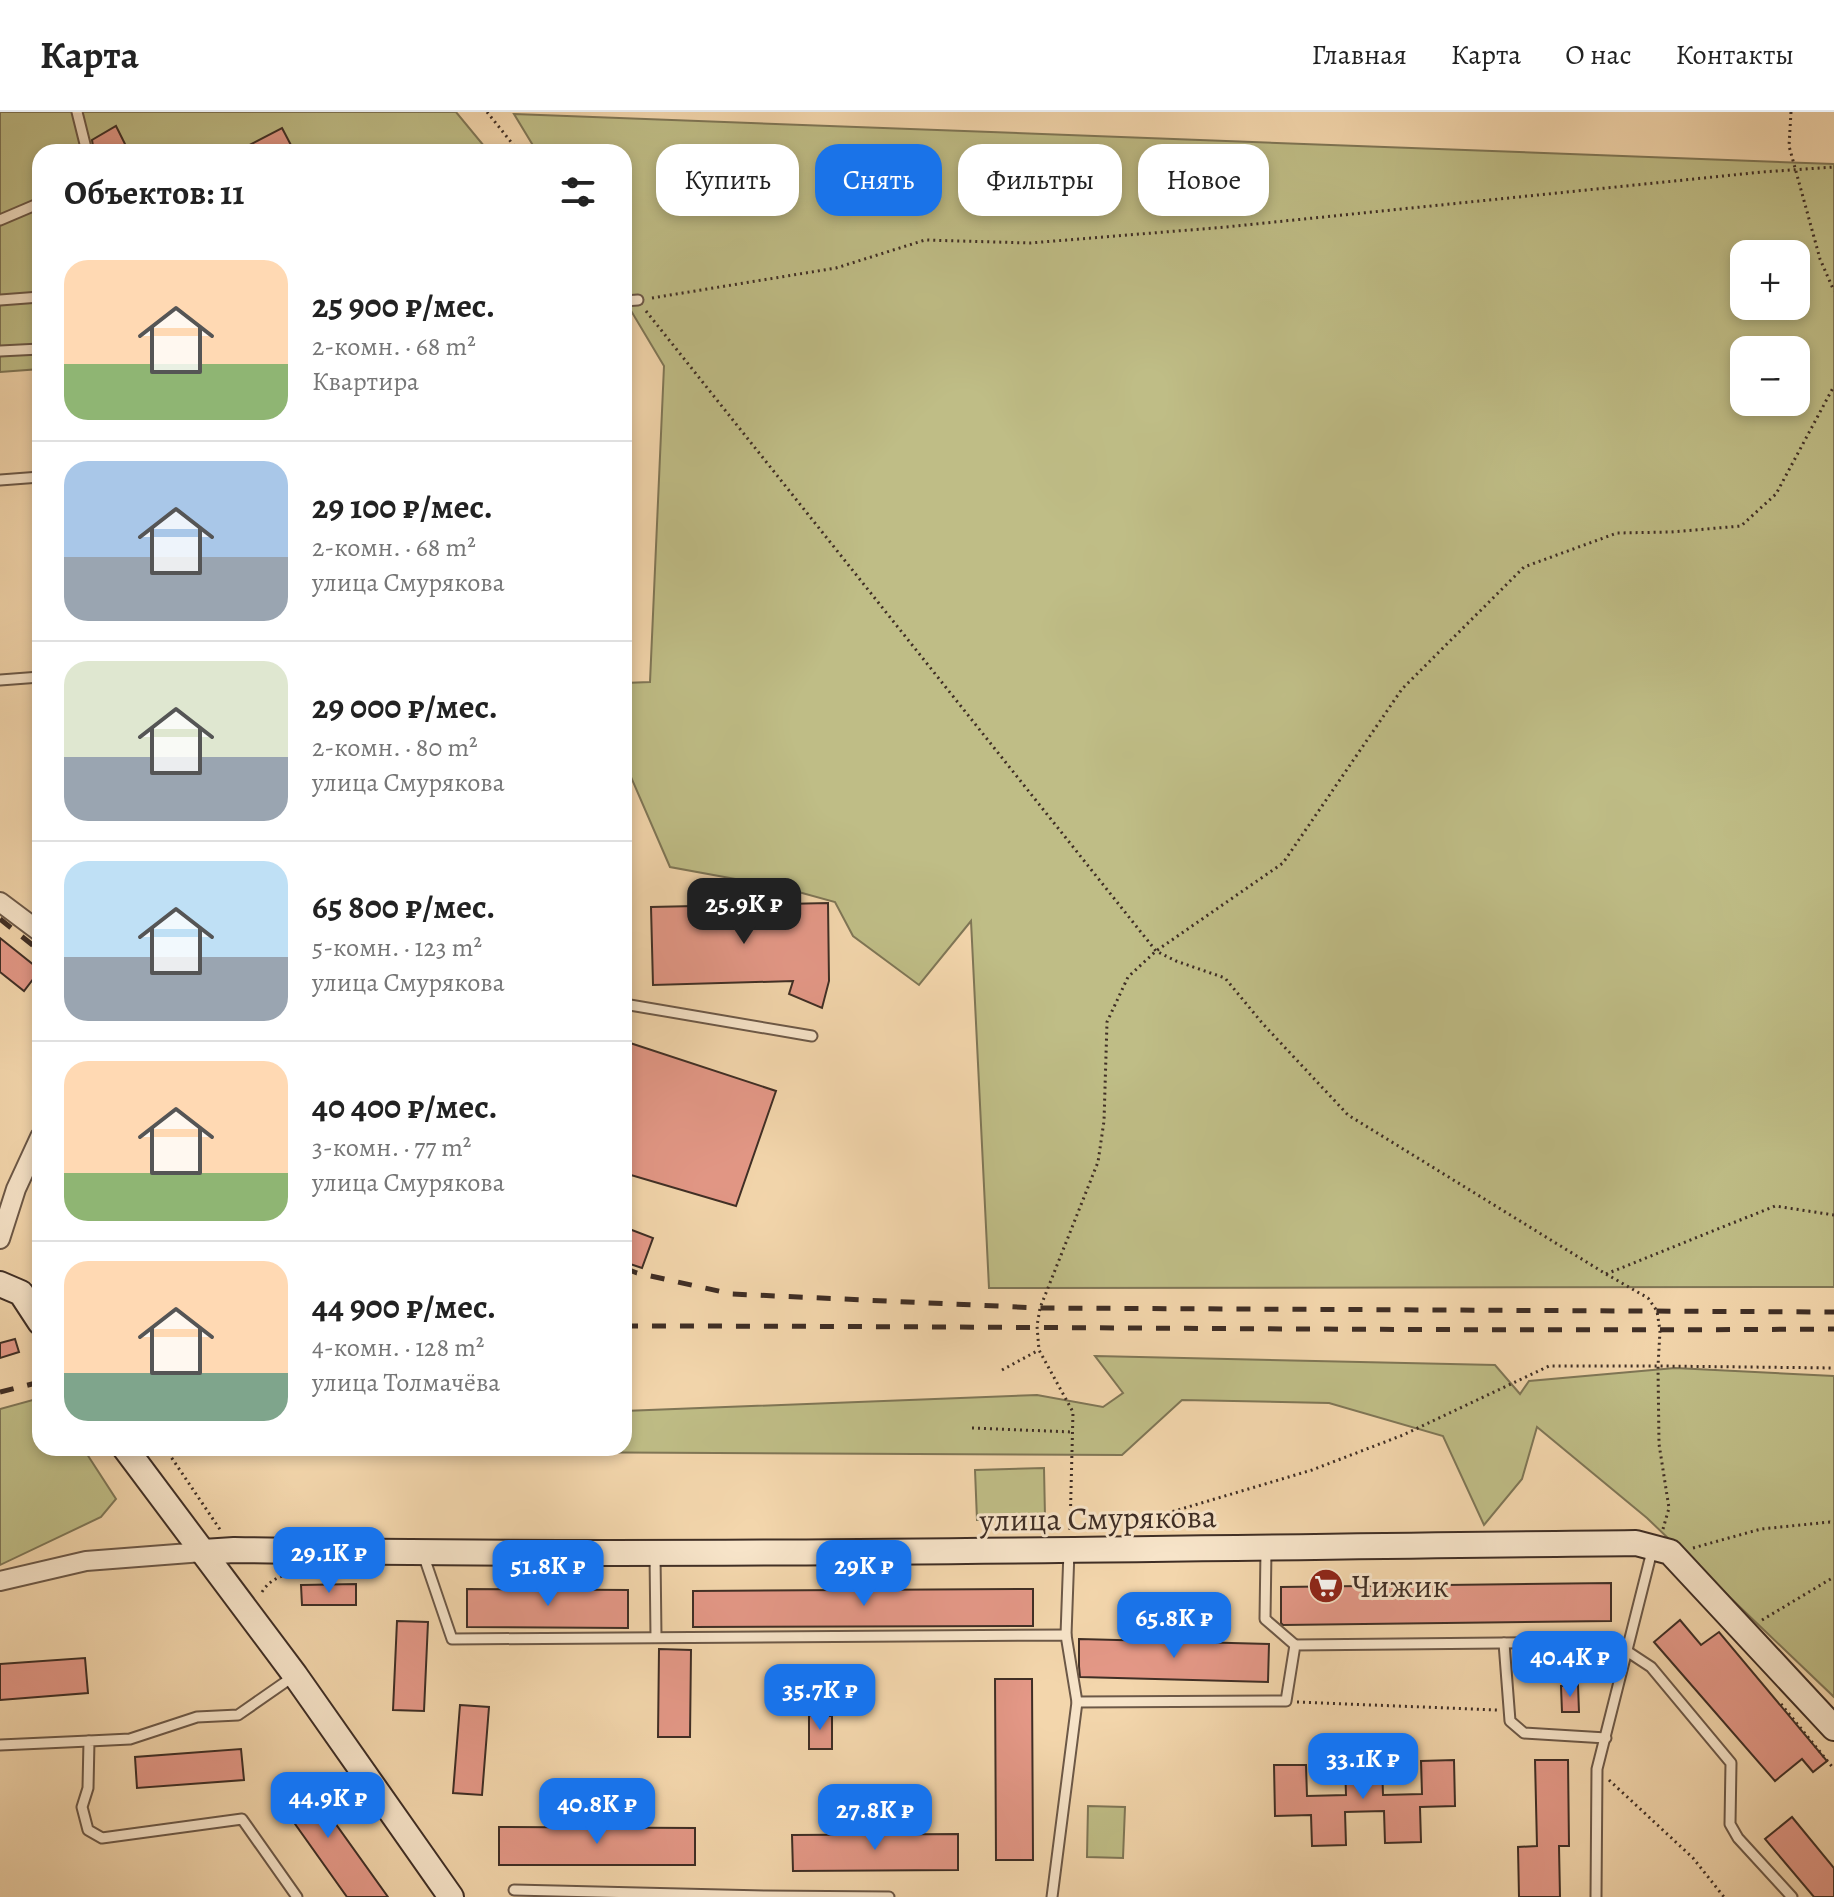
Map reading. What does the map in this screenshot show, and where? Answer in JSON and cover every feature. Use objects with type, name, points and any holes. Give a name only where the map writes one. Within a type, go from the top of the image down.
[{"type":"street","points":[[0,902],[32,926]]},
{"type":"street","points":[[0,1239],[16,1189],[32,1154]]},
{"type":"street","points":[[0,1284],[21,1293],[32,1310]]},
{"type":"street","points":[[131,1456],[295,1675],[451,1897]]},
{"type":"street","name":"улица Смурякова","points":[[0,1581],[86,1561],[234,1550],[655,1554],[1636,1543],[1660,1549]]},
{"type":"street","points":[[1660,1549],[1834,1728]]},
{"type":"lane","points":[[77,112],[85,144]]},
{"type":"lane","points":[[0,220],[32,206]]},
{"type":"lane","points":[[0,300],[32,298]]},
{"type":"lane","points":[[632,300],[638,300]]},
{"type":"lane","points":[[0,351],[32,349]]},
{"type":"lane","points":[[0,480],[32,478]]},
{"type":"lane","points":[[0,680],[32,678]]},
{"type":"lane","points":[[632,1005],[812,1036]]},
{"type":"lane","points":[[1266,1547],[1265,1619],[1295,1645],[1613,1642],[1651,1667],[1731,1763],[1730,1824],[1738,1838],[1792,1897]]},
{"type":"lane","points":[[1596,1897],[1597,1769],[1628,1652],[1660,1549]]},
{"type":"lane","points":[[1052,1897],[1077,1702],[1066,1635],[1069,1550]]},
{"type":"lane","points":[[423,1554],[452,1639],[1066,1635]]},
{"type":"lane","points":[[655,1554],[656,1637]]},
{"type":"lane","points":[[1504,1643],[1510,1721],[1524,1733],[1606,1738]]},
{"type":"lane","points":[[1077,1702],[1286,1701],[1295,1645]]},
{"type":"lane","points":[[0,1745],[130,1739],[197,1717],[238,1715],[295,1675]]},
{"type":"lane","points":[[89,1741],[88,1788],[82,1807],[88,1830],[102,1838],[242,1819],[297,1897]]},
{"type":"lane","points":[[514,1890],[889,1897]]},
{"type":"path","points":[[487,112],[513,144]]},
{"type":"path","points":[[1791,112],[1789,146],[1820,259],[1834,291]]},
{"type":"path","points":[[1834,167],[1226,227],[1030,243],[925,240],[836,268],[638,300],[1156,951],[1225,978],[1263,1024],[1348,1115],[1648,1298],[1657,1311],[1660,1331],[1659,1444],[1669,1508],[1660,1549],[1705,1545],[1761,1529],[1834,1523]]},
{"type":"path","points":[[1069,1550],[1073,1412],[1039,1350],[1037,1326],[1040,1308],[1098,1162],[1104,1121],[1107,1022],[1128,977],[1156,951],[1283,863],[1402,689],[1524,567],[1617,533],[1741,526],[1776,494],[1834,386]]},
{"type":"path","points":[[1606,1274],[1775,1206],[1834,1215]]},
{"type":"path","points":[[1002,1370],[1039,1350]]},
{"type":"path","points":[[1107,1550],[1151,1518],[1312,1470],[1390,1440],[1549,1366],[1834,1368]]},
{"type":"path","points":[[972,1428],[1073,1432]]},
{"type":"path","points":[[170,1456],[228,1541]]},
{"type":"path","points":[[262,1592],[276,1578],[290,1573],[305,1573]]},
{"type":"path","points":[[1755,1624],[1834,1577]]},
{"type":"path","points":[[1777,1699],[1834,1769]]},
{"type":"path","points":[[1286,1701],[1509,1711]]},
{"type":"path","points":[[1597,1769],[1693,1858],[1724,1897]]},
{"type":"shaded area","points":[[0,112],[456,112],[482,144],[32,144],[32,370],[0,372]]},
{"type":"shaded area","points":[[514,114],[1834,164],[1834,1287],[989,1288],[971,921],[919,985],[853,936],[835,902],[784,888],[670,867],[632,779],[632,683],[650,682],[664,366],[632,312],[632,144],[532,144]]},
{"type":"shaded area","points":[[1095,1356],[1495,1365],[1520,1394],[1529,1381],[1675,1368],[1834,1376],[1834,1697],[1647,1518],[1537,1427],[1522,1479],[1484,1525],[1443,1436],[1329,1403],[1182,1400],[1122,1455],[632,1453],[632,1411],[1037,1395],[1103,1407],[1123,1393]]},
{"type":"shaded area","points":[[32,1400],[32,1456],[88,1456],[116,1499],[101,1517],[0,1565],[0,1409]]},
{"type":"shaded area","points":[[1044,1468],[1045,1517],[977,1520],[975,1470]]},
{"type":"shaded area","points":[[1088,1806],[1125,1807],[1123,1858],[1087,1857]]},
{"type":"building","points":[[116,126],[125,144],[93,144],[92,140]]},
{"type":"building","points":[[282,128],[290,144],[251,144]]},
{"type":"building","points":[[828,903],[829,981],[822,1008],[789,994],[793,981],[653,985],[651,907]]},
{"type":"building","points":[[0,938],[32,964],[32,980],[24,991],[0,972]]},
{"type":"building","points":[[632,1044],[776,1091],[736,1206],[632,1175]]},
{"type":"building","points":[[632,1230],[653,1238],[642,1268],[632,1265]]},
{"type":"building","points":[[15,1339],[19,1352],[0,1358],[0,1343]]},
{"type":"building","points":[[1611,1583],[1611,1621],[1281,1623],[1281,1587]]},
{"type":"building","points":[[356,1584],[356,1605],[302,1605],[301,1585]]},
{"type":"building","points":[[467,1589],[628,1590],[628,1628],[467,1627]]},
{"type":"building","points":[[1033,1589],[1033,1626],[693,1627],[693,1591]]},
{"type":"building","points":[[1680,1620],[1701,1645],[1719,1632],[1827,1761],[1813,1772],[1802,1759],[1775,1781],[1654,1642]]},
{"type":"building","points":[[397,1621],[428,1622],[424,1711],[393,1710]]},
{"type":"building","points":[[1079,1639],[1269,1644],[1268,1682],[1080,1677]]},
{"type":"building","points":[[659,1649],[691,1650],[690,1737],[658,1737]]},
{"type":"building","points":[[85,1658],[88,1693],[0,1700],[0,1664]]},
{"type":"building","points":[[995,1679],[1032,1679],[1033,1860],[996,1860]]},
{"type":"building","points":[[1578,1685],[1579,1712],[1562,1712],[1561,1686]]},
{"type":"building","points":[[460,1705],[489,1707],[482,1795],[453,1793]]},
{"type":"building","points":[[809,1715],[832,1716],[832,1749],[809,1749]]},
{"type":"building","points":[[241,1749],[244,1780],[137,1788],[135,1757]]},
{"type":"building","points":[[1454,1760],[1455,1806],[1420,1807],[1421,1842],[1385,1843],[1384,1811],[1345,1812],[1346,1845],[1312,1846],[1311,1815],[1275,1816],[1274,1765],[1306,1765],[1307,1796],[1346,1795],[1345,1764],[1382,1763],[1383,1795],[1422,1794],[1421,1761]]},
{"type":"building","points":[[1535,1760],[1568,1760],[1569,1846],[1559,1846],[1560,1897],[1519,1897],[1518,1847],[1537,1846]]},
{"type":"building","points":[[300,1774],[388,1897],[347,1897],[273,1793]]},
{"type":"building","points":[[1792,1817],[1834,1868],[1834,1897],[1814,1897],[1765,1839]]},
{"type":"building","points":[[499,1827],[695,1828],[695,1865],[499,1865]]},
{"type":"building","points":[[958,1834],[958,1870],[793,1871],[792,1835]]},
{"type":"railway","points":[[0,919],[32,945]]},
{"type":"railway","points":[[632,1271],[732,1294],[1040,1308],[1834,1312]]},
{"type":"railway","points":[[632,1326],[1834,1329]]},
{"type":"railway","points":[[0,1392],[32,1384]]},
{"type":"place","name":"Чижик","points":[[1326,1586]]}]
